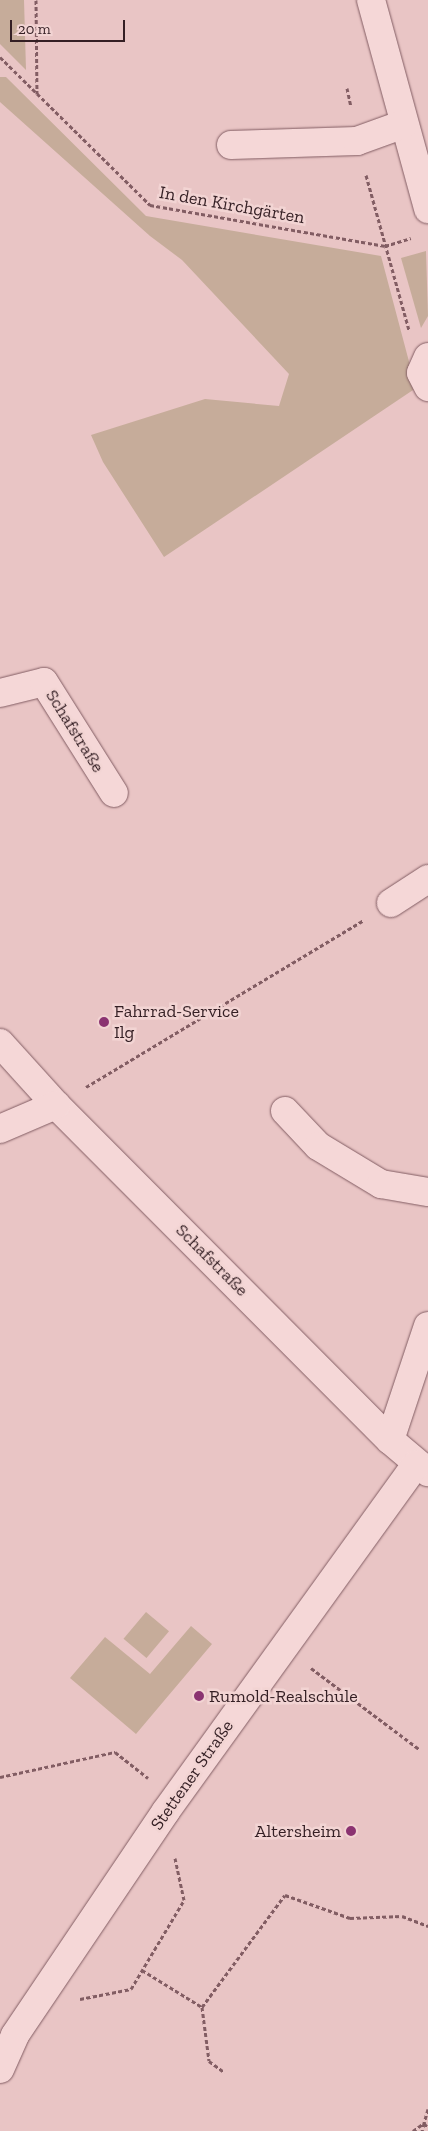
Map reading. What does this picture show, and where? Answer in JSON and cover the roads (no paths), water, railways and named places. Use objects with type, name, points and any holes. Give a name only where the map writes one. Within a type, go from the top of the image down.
[{"type":"street","points":[[371,0],[428,209]]},
{"type":"street","points":[[231,144],[357,142],[404,124]]},
{"type":"street","name":"Schafstraße","points":[[0,692],[44,682],[114,793]]},
{"type":"street","points":[[391,903],[428,878]]},
{"type":"street","name":"Schafstraße","points":[[0,1043],[56,1106],[390,1440],[422,1469]]},
{"type":"street","points":[[0,1129],[56,1106]]},
{"type":"street","points":[[285,1111],[318,1146],[381,1184],[428,1192]]},
{"type":"street","points":[[390,1440],[428,1326]]},
{"type":"street","name":"Stettener Straße","points":[[0,2069],[34,2008],[170,1804],[284,1648],[422,1469]]},
{"type":"place","name":"Fahrrad-Service Ilg","points":[[104,1022]]},
{"type":"place","name":"Rumold-Realschule","points":[[199,1696]]},
{"type":"place","name":"Altersheim","points":[[351,1831]]}]
